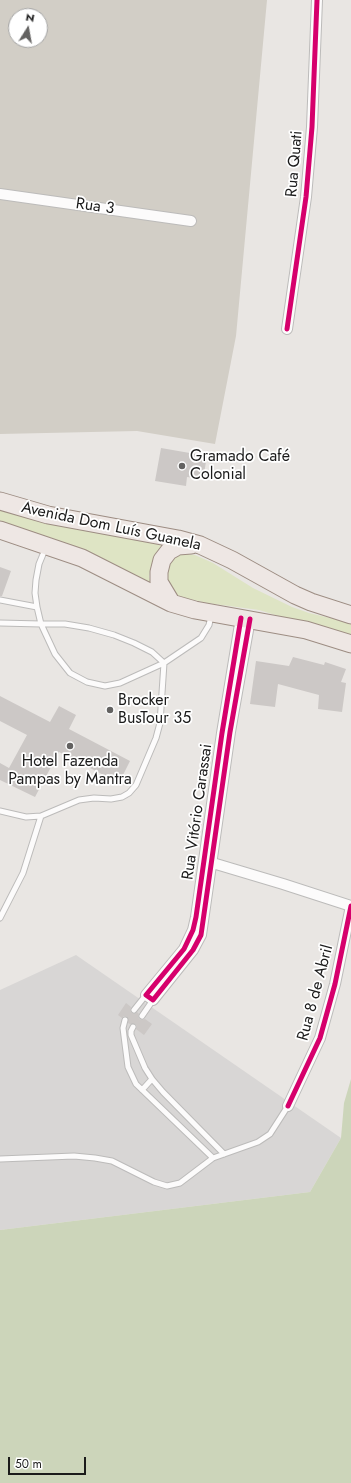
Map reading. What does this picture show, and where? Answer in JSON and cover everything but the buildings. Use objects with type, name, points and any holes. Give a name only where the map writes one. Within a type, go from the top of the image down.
[{"type":"main road","name":"Avenida Dom Luís Guanela","points":[[0,501],[48,515],[178,539],[200,545],[232,560],[300,597],[311,602],[351,614]]},
{"type":"main road","name":"Avenida Dom Luís Guanela","points":[[0,530],[47,545],[96,564],[171,603],[194,610],[306,630],[351,644]]},
{"type":"main road","points":[[171,603],[159,582],[159,572],[162,560],[169,551],[178,546],[200,545]]},
{"type":"street","name":"Rua Quati","points":[[287,329],[306,197],[312,127],[317,0]]},
{"type":"street","name":"Rua 3","points":[[0,194],[191,221]]},
{"type":"street","name":"Rua Vitório Carassai","points":[[150,997],[184,949],[189,940],[196,917],[208,861],[222,732],[245,618]]},
{"type":"street","points":[[208,861],[351,906]]},
{"type":"street","name":"Rua 8 de Abril","points":[[288,1106],[320,1038],[335,984],[351,906]]},
{"type":"lane","points":[[47,545],[39,564],[36,580],[35,593],[37,607],[42,624],[55,654],[70,673],[87,682],[105,686],[120,682],[164,663],[201,638],[209,625],[212,613]]},
{"type":"lane","points":[[0,600],[37,607]]},
{"type":"lane","points":[[0,623],[65,624],[90,628],[134,643],[152,652],[164,663]]},
{"type":"lane","points":[[0,811],[26,818],[41,816],[79,800],[94,798],[111,799],[122,797],[129,793],[136,785],[156,738],[160,723],[164,663]]},
{"type":"lane","points":[[0,918],[23,873],[41,816]]},
{"type":"lane","points":[[134,1010],[150,997]]},
{"type":"lane","points":[[142,1016],[150,997]]},
{"type":"lane","points":[[126,1020],[123,1028],[128,1067],[136,1084],[213,1158]]},
{"type":"lane","points":[[133,1027],[131,1035],[144,1068],[163,1092],[224,1154]]},
{"type":"lane","points":[[142,1090],[152,1079]]},
{"type":"lane","points":[[0,1159],[74,1156],[95,1158],[112,1161],[154,1182],[167,1186],[180,1183],[213,1158],[258,1142],[270,1134],[288,1106]]},
{"type":"shaded area","points":[[0,0],[267,0],[236,336],[215,444],[137,431],[0,434]]},
{"type":"shaded area","points":[[76,955],[341,1138],[310,1192],[0,1230],[0,990]]},
{"type":"green space","points":[[0,508],[167,545],[156,556],[151,566],[149,577],[153,589],[104,559],[86,551],[0,523]]},
{"type":"green space","points":[[179,555],[195,555],[213,563],[253,588],[292,607],[309,613],[351,623],[351,638],[259,610],[207,603],[175,595],[166,584],[166,571],[173,558]]},
{"type":"green space","points":[[351,1079],[351,1483],[0,1483],[0,1230],[310,1192],[341,1138],[344,1103]]},
{"type":"cycle path","points":[[287,329],[306,197],[312,127],[317,0]]},
{"type":"cycle path","points":[[241,618],[222,733],[196,917],[193,930],[184,949],[146,995],[153,1000],[193,950],[201,935],[230,732],[250,619]]},
{"type":"cycle path","points":[[288,1106],[320,1038],[335,984],[351,906]]},
{"type":"place","name":"Gramado Café Colonial","points":[[182,466]]},
{"type":"place","name":"Brocker BusTour 35","points":[[110,710]]},
{"type":"place","name":"Hotel Fazenda Pampas by Mantra","points":[[70,746]]}]
